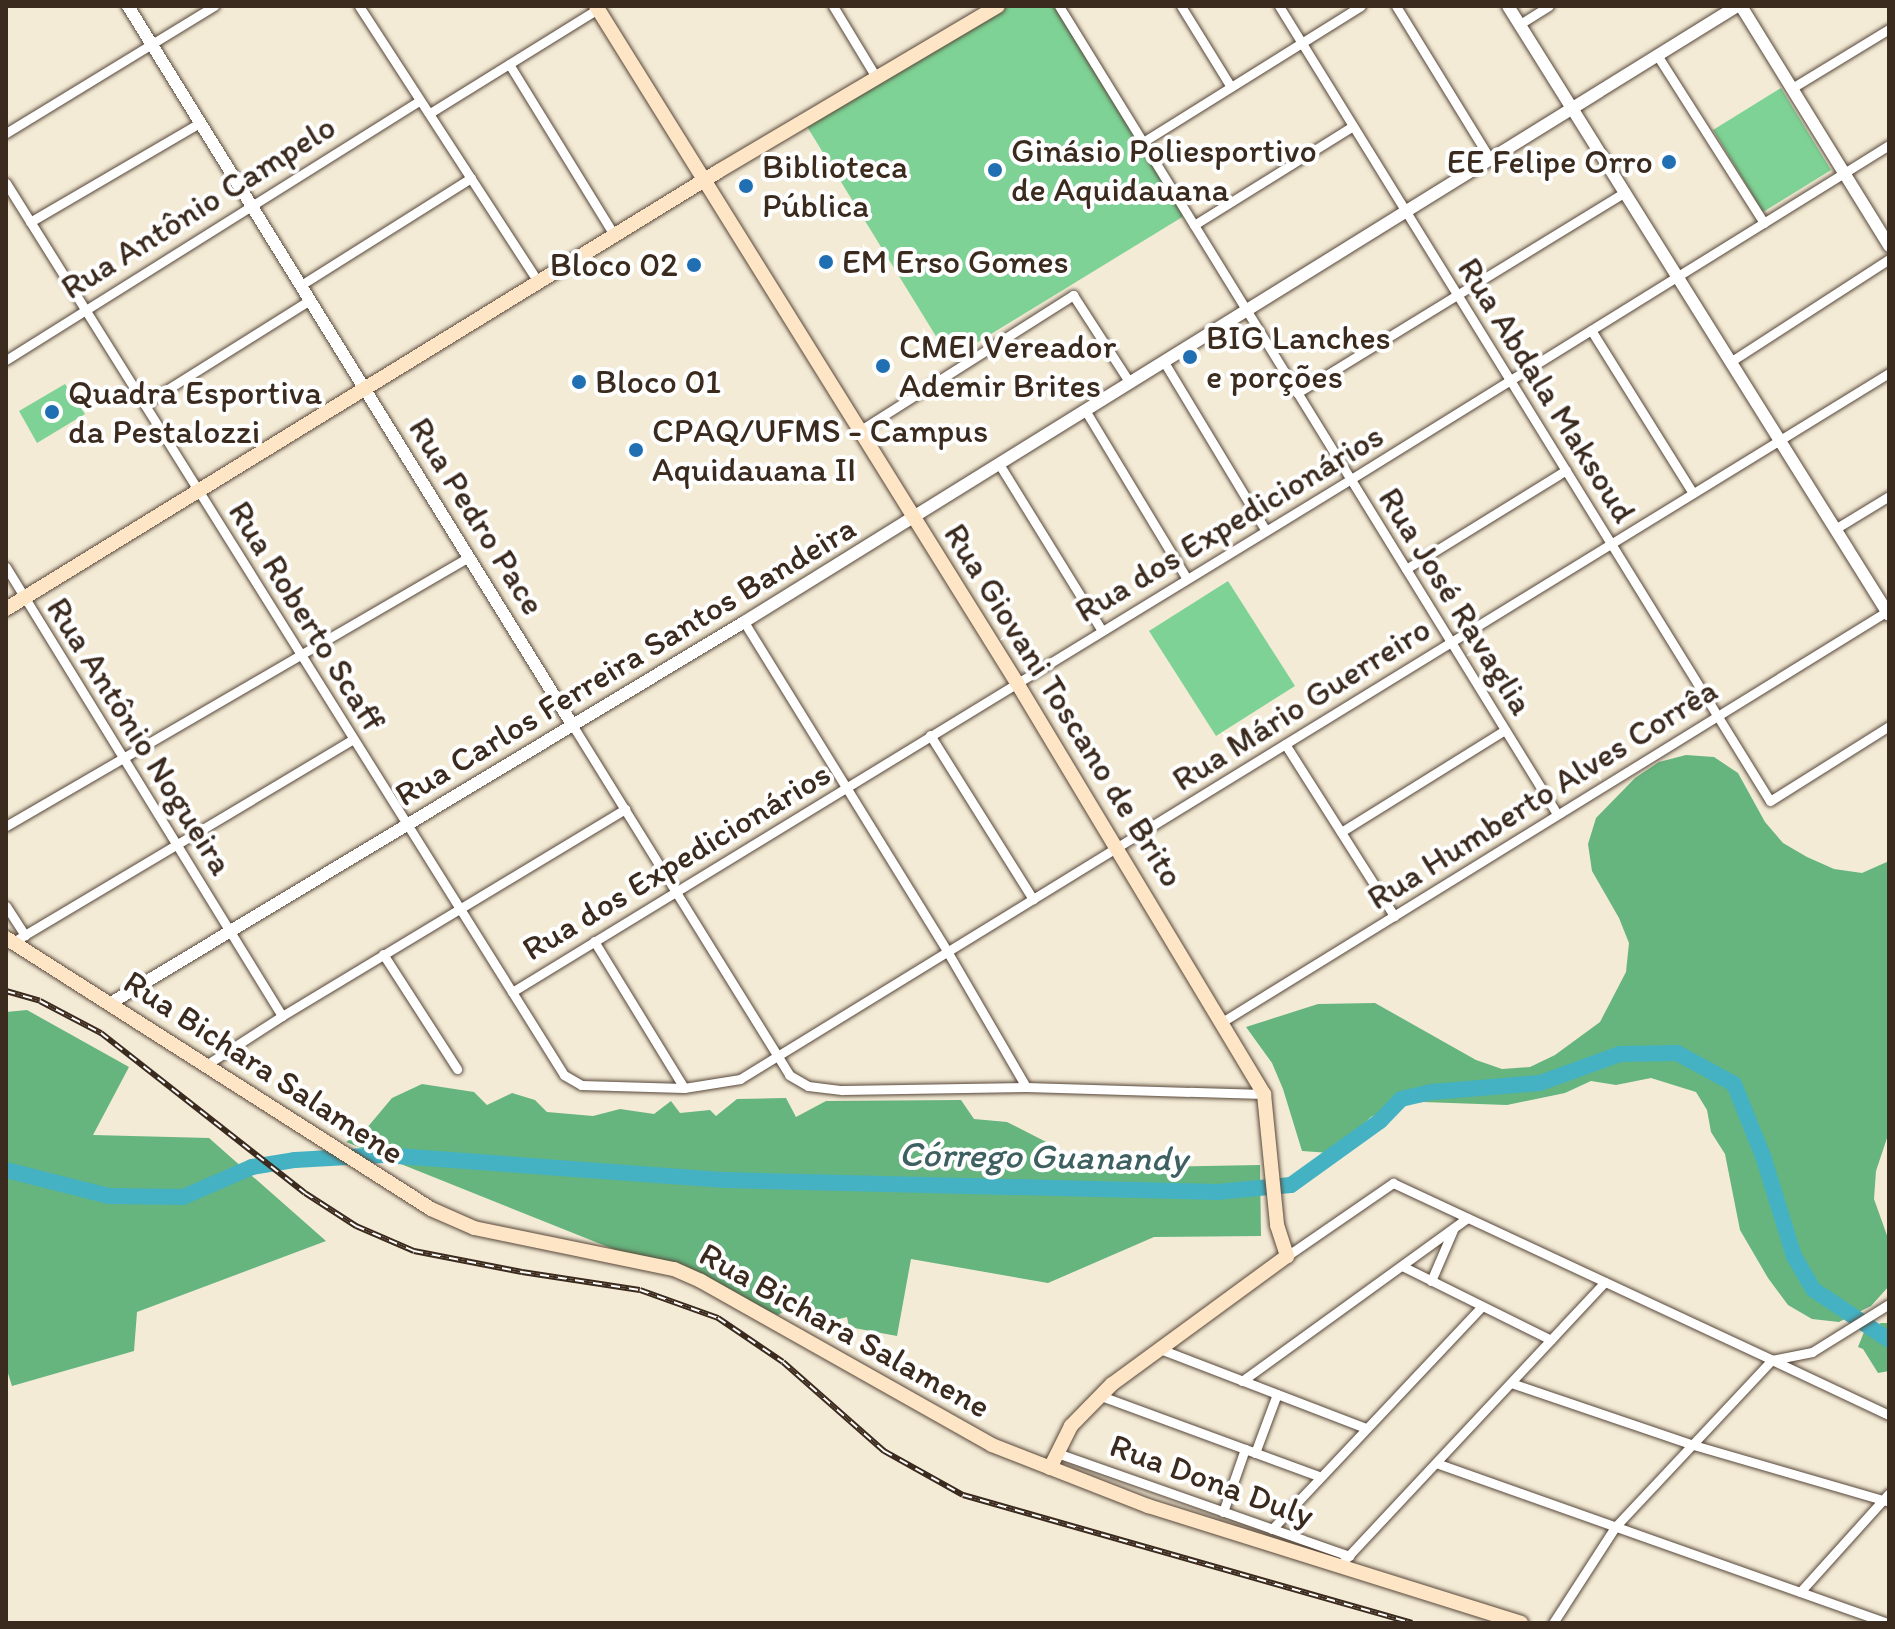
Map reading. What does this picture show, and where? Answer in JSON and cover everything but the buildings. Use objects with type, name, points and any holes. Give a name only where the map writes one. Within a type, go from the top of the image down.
[{"type":"main road","points":[[6,609],[705,180],[998,6]]},
{"type":"main road","name":"Rua Giovani Toscano de Brito","points":[[599,7],[1017,683],[1264,1094],[1277,1220],[1287,1256]]},
{"type":"main road","name":"Rua Bichara Salamene","points":[[15,938],[431,1209],[474,1228],[688,1275],[992,1445],[1148,1506],[1344,1561],[1521,1623]]},
{"type":"main road","points":[[1050,1468],[1071,1426],[1101,1396],[1287,1256]]},
{"type":"street","name":"Rua Pedro Pace","points":[[128,6],[789,1075],[808,1086],[831,1089],[1026,1087],[1264,1094]]},
{"type":"street","points":[[6,133],[214,6]]},
{"type":"street","points":[[359,6],[539,283]]},
{"type":"street","points":[[833,6],[876,77]]},
{"type":"street","name":"Rua José Ravaglia","points":[[1059,6],[1557,814]]},
{"type":"street","points":[[1181,6],[1231,87]]},
{"type":"street","name":"Rua Abdala Maksoud","points":[[1279,6],[1770,801],[1889,726]]},
{"type":"street","points":[[1143,142],[1361,6]]},
{"type":"street","points":[[1396,6],[1490,159]]},
{"type":"street","points":[[1508,6],[1888,612]]},
{"type":"street","points":[[1520,24],[1549,6]]},
{"type":"street","points":[[1739,6],[1889,246]]},
{"type":"street","name":"Rua Carlos Ferreira Santos Bandeira","points":[[111,1003],[744,622],[1739,6]]},
{"type":"street","points":[[430,113],[599,7]]},
{"type":"street","points":[[1792,88],[1889,29]]},
{"type":"street","points":[[1657,55],[1764,223]]},
{"type":"street","points":[[509,64],[615,236]]},
{"type":"street","name":"Rua Antônio Campelo","points":[[6,360],[419,101]]},
{"type":"street","points":[[30,222],[201,122]]},
{"type":"street","points":[[1194,225],[1353,126]]},
{"type":"street","name":"Rua dos Expedicionários","points":[[512,992],[1351,479],[1889,145]]},
{"type":"street","points":[[301,285],[471,178]]},
{"type":"street","name":"Rua Roberto Scaff","points":[[6,183],[564,1075],[581,1085],[684,1088]]},
{"type":"street","points":[[1297,393],[1625,192]]},
{"type":"street","points":[[1730,362],[1889,259]]},
{"type":"street","points":[[859,431],[1073,295],[1130,383]]},
{"type":"street","points":[[144,404],[310,300]]},
{"type":"street","points":[[1591,330],[1693,493]]},
{"type":"street","points":[[1164,362],[1266,531]]},
{"type":"street","name":"Rua Mário Guerreiro","points":[[684,1088],[740,1079],[1889,373]]},
{"type":"street","points":[[1085,410],[1187,579]]},
{"type":"street","points":[[999,464],[1102,631]]},
{"type":"street","points":[[1406,569],[1566,470]]},
{"type":"street","points":[[1835,529],[1889,496]]},
{"type":"street","points":[[6,826],[469,557]]},
{"type":"street","name":"Rua Antônio Nogueira","points":[[6,567],[282,1016]]},
{"type":"street","name":"Rua Humberto Alves Corrêa","points":[[1222,1022],[1888,612]]},
{"type":"street","points":[[744,622],[947,951],[1026,1087]]},
{"type":"street","points":[[1341,832],[1505,730]]},
{"type":"street","points":[[930,735],[1033,899]]},
{"type":"street","points":[[6,906],[15,938],[177,846],[353,739]]},
{"type":"street","points":[[1285,744],[1394,916]]},
{"type":"street","points":[[206,1065],[458,906],[625,809]]},
{"type":"street","points":[[594,941],[684,1088]]},
{"type":"street","points":[[383,954],[457,1069]]},
{"type":"street","points":[[1287,1256],[1393,1183],[1889,1415]]},
{"type":"street","points":[[1242,1381],[1467,1218]]},
{"type":"street","points":[[1431,1281],[1455,1227]]},
{"type":"street","points":[[1402,1266],[1551,1340]]},
{"type":"street","points":[[1344,1561],[1605,1282]]},
{"type":"street","points":[[1553,1623],[1615,1527],[1772,1360],[1812,1352],[1889,1304]]},
{"type":"street","points":[[1272,1529],[1482,1306]]},
{"type":"street","points":[[1160,1349],[1366,1428]]},
{"type":"street","points":[[1511,1383],[1690,1444],[1887,1499],[1800,1592]]},
{"type":"street","points":[[1223,1512],[1277,1394]]},
{"type":"street","points":[[1101,1396],[1321,1477]]},
{"type":"street","name":"Rua Dona Duly","points":[[1057,1453],[1272,1529],[1344,1561]]},
{"type":"street","points":[[1436,1463],[1887,1623]]},
{"type":"green space","name":"Ginásio Poliesportivo de Aquidauana","points":[[1001,6],[1059,6],[1184,216],[950,359],[806,125]]},
{"type":"green space","points":[[1781,88],[1831,170],[1763,212],[1713,130]]},
{"type":"green space","name":"Quadra Esportiva da Pestalozzi","points":[[65,384],[85,414],[37,443],[19,411]]},
{"type":"green space","points":[[1228,581],[1295,686],[1216,736],[1149,631]]},
{"type":"green space","points":[[1686,755],[1714,757],[1738,773],[1765,822],[1783,843],[1807,857],[1834,869],[1862,873],[1889,861],[1889,1132],[1876,1171],[1874,1199],[1889,1241],[1889,1286],[1871,1306],[1839,1322],[1812,1319],[1788,1305],[1768,1278],[1740,1230],[1725,1154],[1711,1132],[1707,1110],[1696,1092],[1651,1078],[1616,1085],[1591,1081],[1565,1093],[1507,1105],[1423,1102],[1396,1105],[1371,1117],[1330,1153],[1302,1151],[1272,1063],[1246,1027],[1318,1004],[1375,1003],[1476,1060],[1502,1069],[1530,1067],[1555,1055],[1600,1022],[1626,972],[1629,943],[1619,918],[1592,871],[1588,844],[1596,818],[1635,778],[1659,762]]},
{"type":"green space","points":[[27,1010],[129,1067],[93,1135],[209,1138],[326,1241],[137,1312],[134,1351],[12,1386],[6,1367],[6,1012]]},
{"type":"green space","points":[[422,1084],[474,1092],[487,1105],[512,1093],[535,1100],[547,1112],[593,1116],[620,1109],[654,1114],[671,1101],[680,1113],[710,1110],[716,1116],[737,1099],[786,1098],[796,1117],[826,1101],[961,1100],[974,1119],[1007,1122],[1097,1168],[1260,1165],[1261,1236],[1154,1237],[1048,1283],[911,1259],[897,1336],[849,1327],[847,1317],[827,1322],[788,1309],[778,1315],[346,1142],[366,1129],[392,1098]]},
{"type":"green space","points":[[1881,1323],[1889,1323],[1889,1371],[1878,1373],[1863,1349],[1858,1347],[1864,1332]]},
{"type":"waterway","name":"Córrego Guanandy","points":[[6,1170],[109,1196],[183,1197],[252,1167],[295,1160],[383,1155],[725,1180],[1217,1192],[1291,1185],[1380,1121],[1401,1099],[1432,1092],[1540,1083],[1620,1054],[1677,1053],[1734,1084],[1763,1156],[1794,1256],[1814,1290],[1889,1340]]},
{"type":"railway","points":[[6,991],[40,1001],[101,1033],[305,1193],[356,1226],[414,1251],[640,1290],[718,1318],[783,1362],[884,1451],[963,1495],[1412,1623]]},
{"type":"place","name":"EE Felipe Orro","points":[[1669,162]]},
{"type":"place","name":"Ginásio Poliesportivo de Aquidauana","points":[[995,170]]},
{"type":"place","name":"Biblioteca Pública","points":[[746,186]]},
{"type":"place","name":"EM Erso Gomes","points":[[826,262]]},
{"type":"place","name":"Bloco 02","points":[[694,265]]},
{"type":"place","name":"BIG Lanches e porções","points":[[1190,357]]},
{"type":"place","name":"CMEI Vereador Ademir Brites","points":[[883,366]]},
{"type":"place","name":"Bloco 01","points":[[579,382]]},
{"type":"place","name":"Quadra Esportiva da Pestalozzi","points":[[52,412]]},
{"type":"place","name":"CPAQ/UFMS - Campus Aquidauana II","points":[[636,450]]}]
